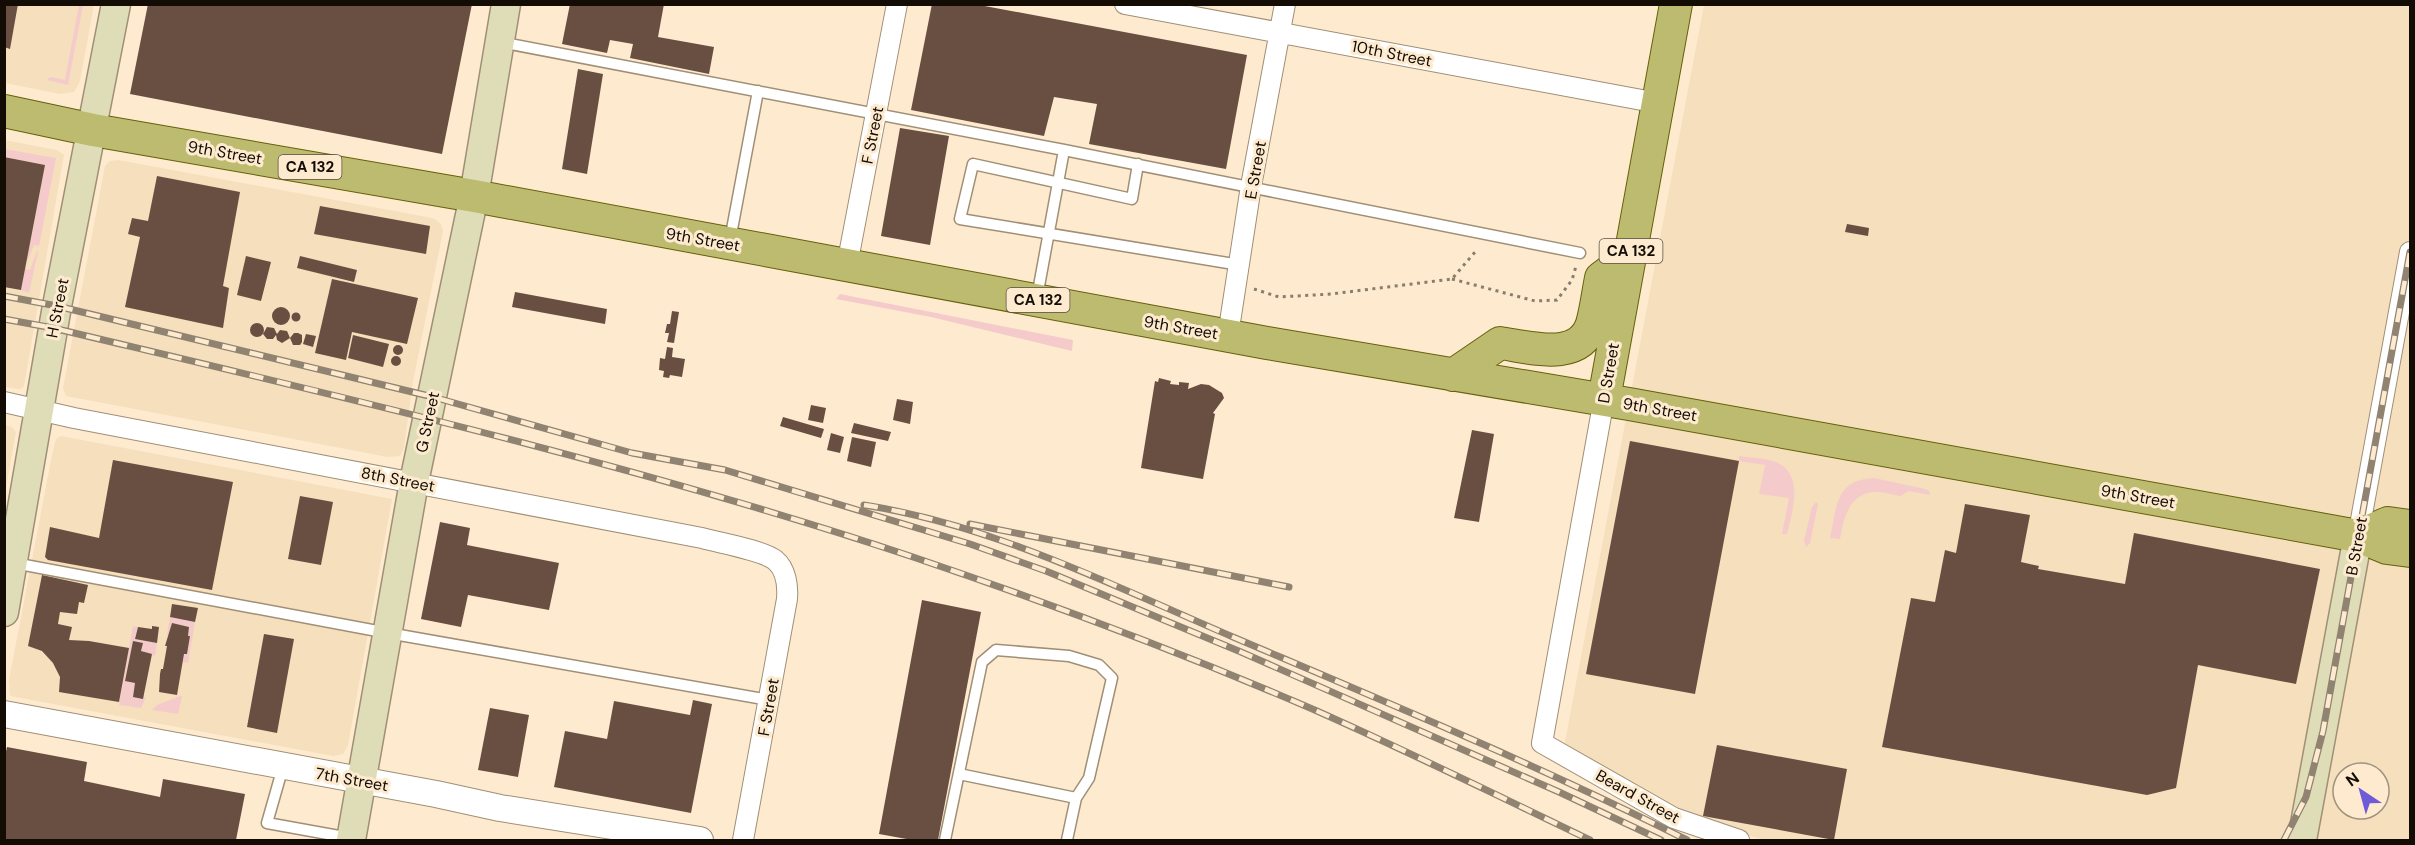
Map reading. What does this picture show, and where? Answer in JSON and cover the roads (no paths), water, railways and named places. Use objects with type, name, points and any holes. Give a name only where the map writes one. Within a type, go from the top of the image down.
[{"type":"main road","name":"H Street","points":[[4,612],[9,562],[40,410],[57,306],[116,4]]},
{"type":"main road","name":"G Street","points":[[351,840],[414,482],[474,196],[506,4]]},
{"type":"main road","name":"D Street","points":[[1604,399],[1676,4]]},
{"type":"main road","name":"9th Street","points":[[4,111],[93,130],[474,196],[1228,335],[1604,399],[2358,536],[2387,548],[2410,551]]},
{"type":"main road","points":[[1453,375],[1500,343],[1560,350],[1573,348],[1591,326],[1601,278],[1630,256]]},
{"type":"main road","points":[[2358,536],[2388,523],[2410,526]]},
{"type":"main road","name":"B Street","points":[[2302,840],[2358,536]]},
{"type":"street","name":"F Street","points":[[847,265],[897,4]]},
{"type":"street","name":"10th Street","points":[[1125,4],[1658,103]]},
{"type":"street","name":"E Street","points":[[1228,335],[1251,186],[1285,4]]},
{"type":"street","name":"B Street","points":[[2358,536],[2410,252]]},
{"type":"street","name":"D Street","points":[[1542,742],[1604,399]]},
{"type":"street","name":"8th Street","points":[[4,402],[702,538],[761,554],[775,560],[784,573]]},
{"type":"street","name":"F Street","points":[[743,840],[787,599],[788,586],[784,573]]},
{"type":"street","name":"7th Street","points":[[4,714],[500,808],[700,840]]},
{"type":"street","name":"Beard Street","points":[[1542,742],[1674,818],[1739,840]]},
{"type":"lane","points":[[498,42],[1251,186],[1580,253]]},
{"type":"lane","points":[[729,244],[758,91]]},
{"type":"lane","points":[[1036,300],[1064,150]]},
{"type":"lane","points":[[1138,164],[1132,199],[973,164],[960,219],[1238,273]]},
{"type":"lane","points":[[9,562],[388,633],[769,700]]},
{"type":"lane","points":[[945,840],[982,662],[996,650],[1069,656],[1099,665],[1112,678],[1089,778],[1076,798],[1067,840]]},
{"type":"lane","points":[[284,766],[267,823],[351,840]]},
{"type":"lane","points":[[959,774],[1076,798]]},
{"type":"railway","points":[[2284,840],[2306,797],[2323,731],[2410,252]]},
{"type":"railway","points":[[4,296],[57,306],[433,397],[632,453],[725,470],[970,544],[1046,571],[1241,652],[1559,792],[1661,840]]},
{"type":"railway","points":[[4,319],[53,328],[270,380],[593,461],[807,523],[913,557],[1015,592],[1217,669],[1386,742],[1590,840]]},
{"type":"railway","points":[[864,505],[912,514],[959,527],[1052,559],[1462,735],[1576,786],[1687,840]]},
{"type":"railway","points":[[970,524],[1289,587]]}]
